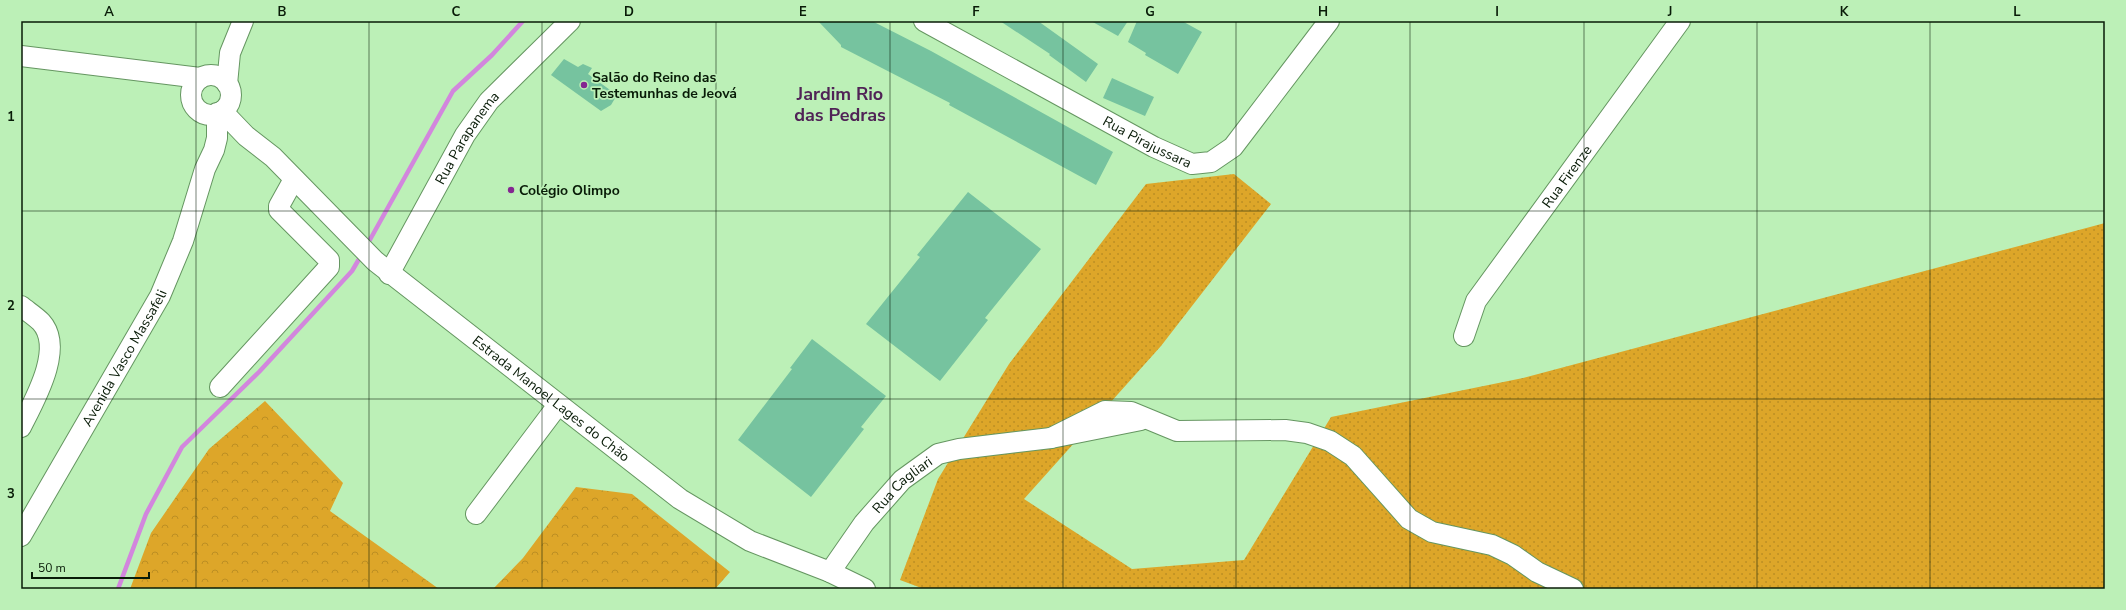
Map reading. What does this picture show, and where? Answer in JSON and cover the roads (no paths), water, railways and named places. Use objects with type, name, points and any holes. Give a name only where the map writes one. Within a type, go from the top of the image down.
[{"type":"street","name":"Avenida Vasco Massafeli","points":[[21,536],[160,296],[183,241],[205,169],[214,96],[243,21]]},
{"type":"street","name":"Rua Parapanema","points":[[382,268],[465,135],[489,101],[570,21]]},
{"type":"street","name":"Rua Pirajussara","points":[[928,22],[1154,148],[1192,164],[1212,162],[1233,147],[1329,21]]},
{"type":"street","name":"Rua Firenze","points":[[1464,336],[1476,300],[1680,21]]},
{"type":"street","name":"Estrada Manoel Lages do Chão","points":[[21,56],[143,72],[214,96],[246,136],[273,157],[382,268],[680,499],[750,541],[830,572],[865,589]]},
{"type":"street","points":[[220,387],[329,267],[329,260],[279,210],[279,206],[294,179]]},
{"type":"street","points":[[21,306],[41,322],[48,336],[48,367],[21,427]]},
{"type":"street","points":[[476,514],[558,404]]},
{"type":"street","name":"Rua Cagliari","points":[[1051,438],[1105,411],[1131,412],[1148,418]]},
{"type":"street","points":[[1148,418],[1177,431],[1284,430],[1307,433],[1330,441],[1354,456],[1409,519],[1432,532],[1492,545],[1513,555],[1537,572],[1573,589]]},
{"type":"street","name":"Rua Cagliari","points":[[830,572],[864,523],[879,505],[902,480],[938,454],[959,449],[1051,438],[1148,418]]},
{"type":"waterway","points":[[367,245],[453,91],[492,55],[523,21]]},
{"type":"waterway","points":[[118,589],[146,514],[182,447],[259,372],[352,271],[362,254]]},
{"type":"place","name":"Salão do Reino das Testemunhas de Jeová","points":[[584,85]]},
{"type":"place","name":"Colégio Olimpo","points":[[511,190]]},
{"type":"district","name":"Jardim Rio das Pedras","points":[[840,104]]}]
